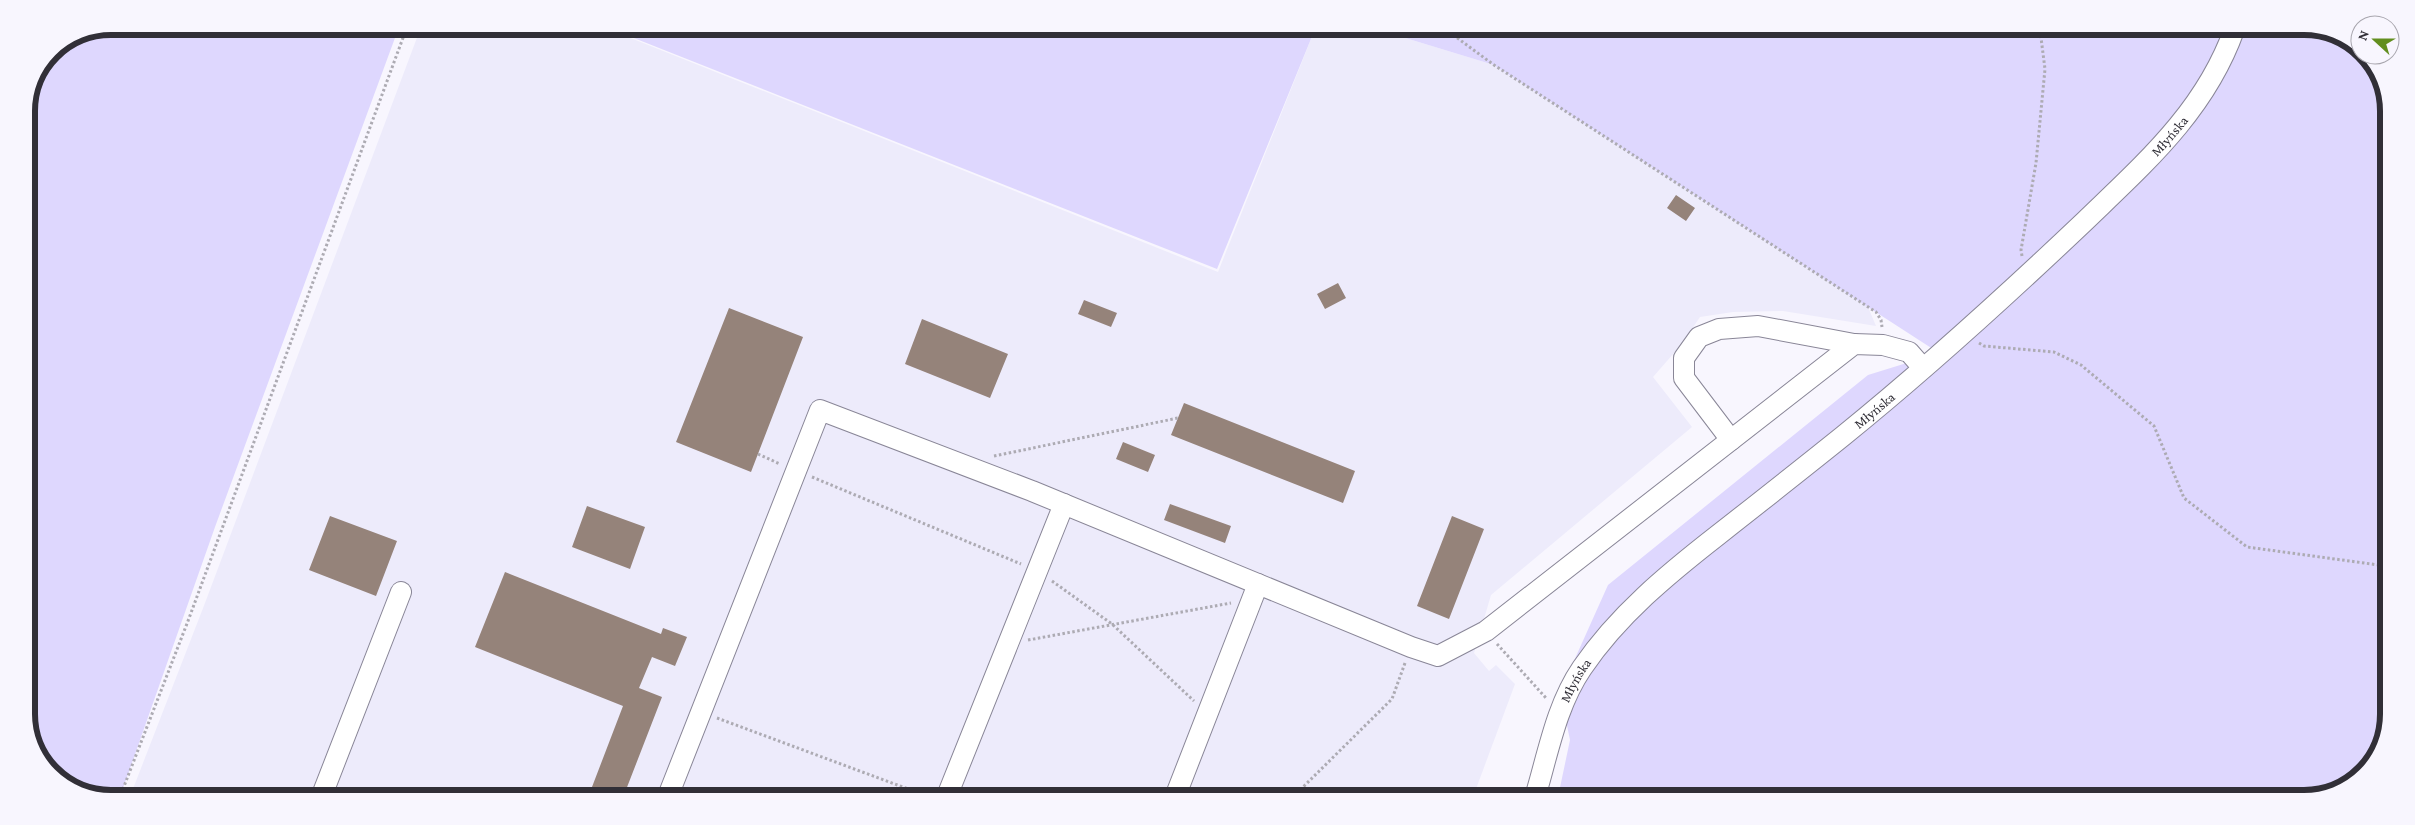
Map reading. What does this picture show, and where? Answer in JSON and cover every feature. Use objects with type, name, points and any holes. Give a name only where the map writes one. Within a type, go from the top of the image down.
[{"type":"street","name":"Młyńska","points":[[1537,790],[1560,710],[1580,669],[1616,624],[1666,576],[1844,435],[1963,334],[2027,277],[2161,149],[2193,108],[2226,52],[2232,35]]},
{"type":"street","points":[[1731,440],[1684,378],[1684,358],[1699,337],[1719,329],[1758,326],[1854,344],[1882,345],[1910,352],[1923,368]]},
{"type":"street","points":[[670,790],[820,410],[1064,504],[1255,592],[1438,656],[1486,631],[1854,344]]},
{"type":"street","points":[[949,790],[1064,504]]},
{"type":"street","points":[[324,790],[401,592]]},
{"type":"street","points":[[1177,790],[1255,592]]},
{"type":"path","points":[[123,790],[188,622],[404,35]]},
{"type":"path","points":[[1453,35],[1494,65],[1876,312]]},
{"type":"path","points":[[2027,277],[2021,250],[2036,163],[2045,69],[2041,35]]},
{"type":"path","points":[[1963,334],[1984,346],[2054,352],[2081,365],[2154,426],[2184,498],[2247,547],[2380,565]]},
{"type":"path","points":[[988,457],[1178,418]]},
{"type":"path","points":[[758,454],[1037,571],[1112,624],[1208,713]]},
{"type":"path","points":[[1008,643],[1112,624],[1255,592]]},
{"type":"path","points":[[1486,631],[1538,692],[1560,710]]},
{"type":"path","points":[[1300,790],[1392,699],[1411,647]]},
{"type":"path","points":[[700,712],[911,790]]},
{"type":"shaded area","points":[[396,35],[215,527],[122,790],[101,789],[77,782],[57,768],[45,752],[35,719],[35,110],[36,96],[41,82],[57,57],[82,41],[96,36]]},
{"type":"shaded area","points":[[418,35],[623,35],[1218,272],[1313,35],[1396,35],[1494,65],[1868,307],[1876,326],[1783,311],[1733,312],[1700,317],[1681,345],[1653,377],[1692,427],[1491,595],[1474,653],[1489,671],[1496,665],[1515,684],[1476,790],[133,790],[205,603]]},
{"type":"shaded area","points":[[626,35],[1313,35],[1217,269]]},
{"type":"shaded area","points":[[1396,35],[2304,35],[2329,39],[2350,51],[2350,65],[2364,65],[2370,73],[2376,86],[2380,106],[2380,714],[2376,739],[2370,752],[2354,771],[2338,782],[2324,787],[2304,790],[1559,790],[1570,740],[1560,692],[1608,585],[1868,375],[1939,353],[1494,65]]},
{"type":"building","points":[[1676,195],[1695,208],[1686,221],[1667,208]]},
{"type":"building","points":[[1338,283],[1346,298],[1325,309],[1317,294]]},
{"type":"building","points":[[1084,300],[1117,313],[1111,327],[1078,314]]},
{"type":"building","points":[[729,308],[803,337],[751,472],[676,442]]},
{"type":"building","points":[[922,319],[1008,354],[990,398],[905,364]]},
{"type":"building","points":[[1184,403],[1355,471],[1343,503],[1171,435]]},
{"type":"building","points":[[1123,442],[1155,455],[1148,472],[1116,459]]},
{"type":"building","points":[[1170,504],[1231,526],[1225,543],[1164,520]]},
{"type":"building","points":[[587,506],[645,527],[630,569],[572,547]]},
{"type":"building","points":[[330,516],[397,541],[376,596],[309,570]]},
{"type":"building","points":[[1452,516],[1484,529],[1449,619],[1417,606]]},
{"type":"building","points":[[505,572],[661,634],[663,628],[687,637],[675,666],[652,657],[639,688],[662,697],[626,790],[600,790],[592,787],[623,706],[475,647]]}]
